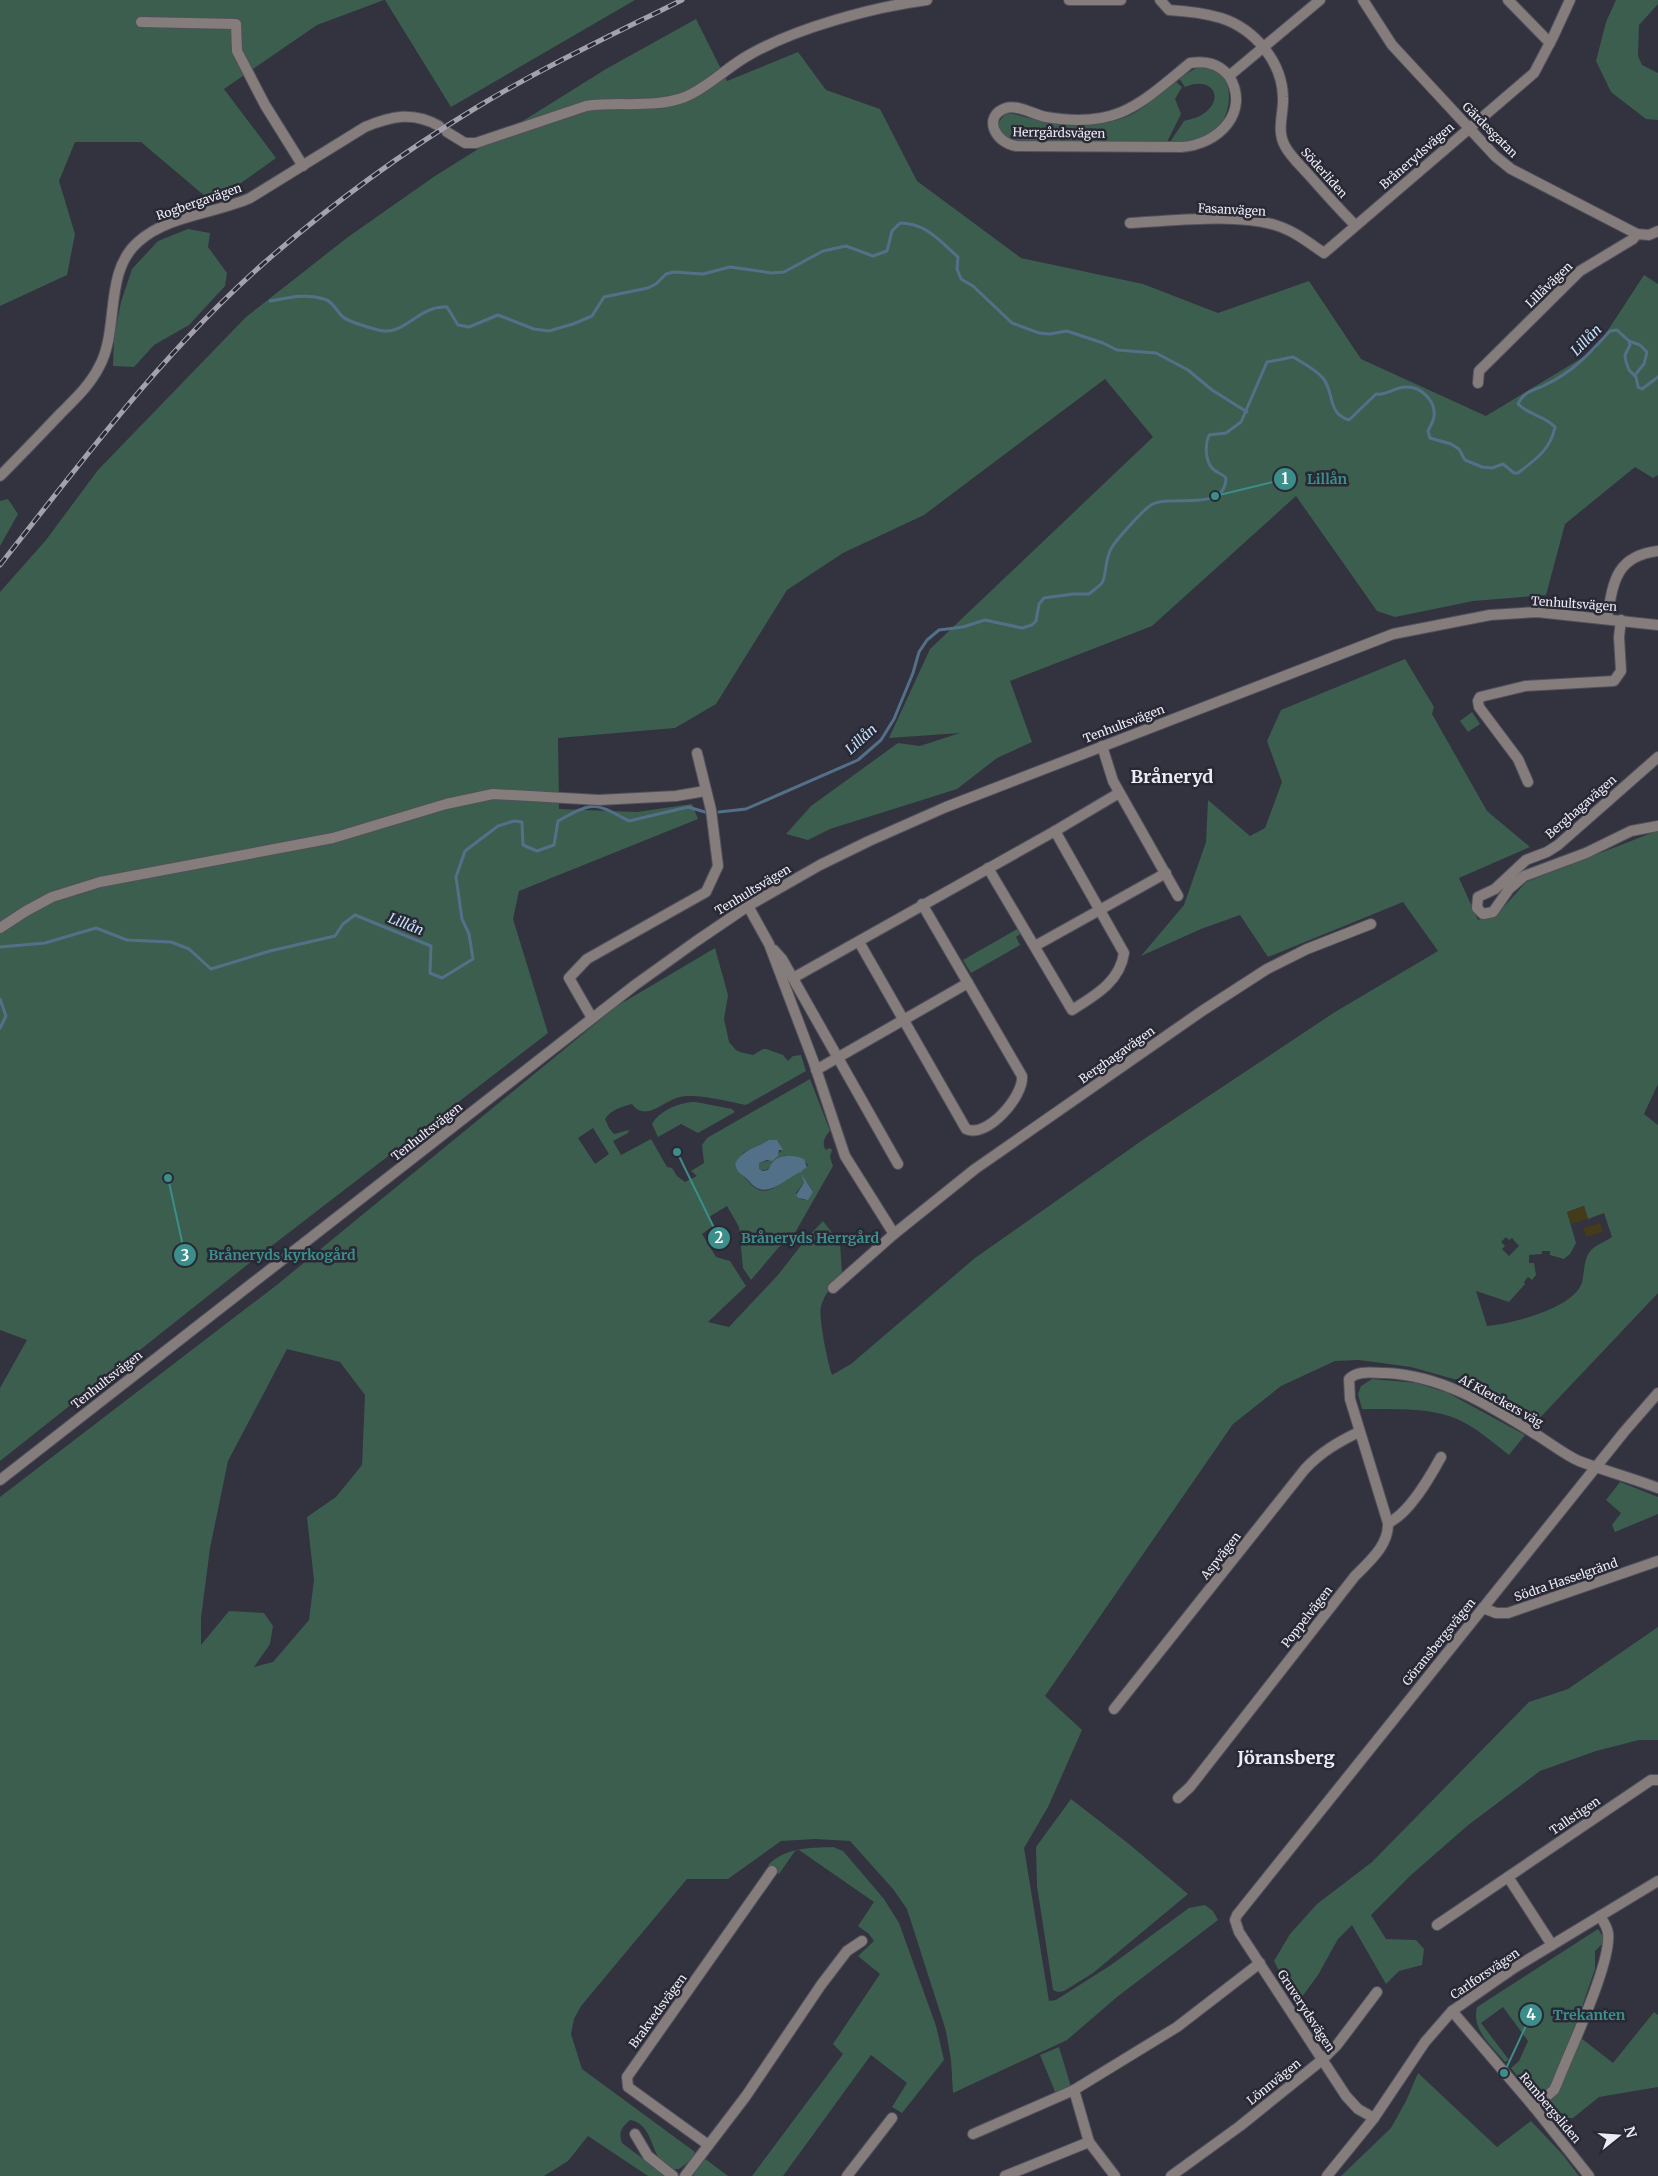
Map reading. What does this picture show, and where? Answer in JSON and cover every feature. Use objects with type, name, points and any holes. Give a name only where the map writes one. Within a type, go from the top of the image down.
[{"type":"street","name":"Rogbergavägen","points":[[0,476],[87,385],[100,366],[110,330],[119,274],[126,256],[136,243],[148,234],[166,225],[232,206],[250,198],[365,127],[381,120],[406,115],[417,116],[429,120],[465,142],[476,143],[586,106],[650,104],[669,101],[701,88],[747,55],[771,44],[859,14],[927,0]]},
{"type":"street","points":[[1069,0],[1121,0]]},
{"type":"street","name":"Söderliden","points":[[1160,0],[1169,10],[1193,12],[1223,19],[1240,28],[1265,47],[1275,64],[1283,94],[1281,132],[1284,145],[1355,226]]},
{"type":"street","points":[[1229,76],[1320,0]]},
{"type":"street","name":"Gärdesgatan","points":[[1363,0],[1392,45],[1495,156],[1511,169],[1636,234]]},
{"type":"street","points":[[1508,0],[1550,43]]},
{"type":"street","name":"Brånerydsvägen","points":[[1324,253],[1534,72],[1570,0]]},
{"type":"street","points":[[141,22],[236,24],[237,51],[265,105],[303,166]]},
{"type":"street","name":"Herrgårdsvägen","points":[[1190,63],[1211,63],[1222,67],[1229,76],[1235,87],[1237,102],[1231,116],[1218,134],[1209,141],[1190,147],[1006,145],[1000,140],[993,127],[993,119],[999,111],[1007,107],[1037,116],[1070,122],[1100,119],[1121,113],[1144,100],[1190,63]]},
{"type":"street","name":"Fasanvägen","points":[[1130,223],[1214,219],[1262,222],[1276,225],[1301,237],[1324,253]]},
{"type":"street","points":[[1636,234],[1649,235],[1658,232]]},
{"type":"street","name":"Lillåvägen","points":[[1478,383],[1478,371],[1580,271],[1633,239],[1636,234]]},
{"type":"street","points":[[1607,619],[1613,585],[1618,572],[1635,556],[1658,552]]},
{"type":"street","name":"Tenhultsvägen","points":[[0,1480],[592,1018],[694,942],[748,906],[820,865],[869,840],[946,808],[1393,634],[1447,622],[1510,613],[1547,612],[1658,624]]},
{"type":"street","points":[[1528,782],[1518,759],[1479,707],[1478,701],[1480,697],[1524,686],[1614,681],[1622,671],[1619,637],[1621,620]]},
{"type":"street","points":[[1102,746],[1112,780],[1178,896]]},
{"type":"street","points":[[592,1018],[569,978],[587,959],[706,892],[718,866],[711,810],[697,754]]},
{"type":"street","name":"Berghagavägen","points":[[1658,757],[1558,845],[1547,852],[1526,860],[1494,889],[1478,898],[1479,911],[1487,914],[1493,912],[1509,889],[1524,876],[1586,853],[1631,831],[1642,827],[1658,826]]},
{"type":"street","points":[[0,928],[52,897],[100,882],[333,838],[446,804],[493,794],[599,800],[676,796],[705,791]]},
{"type":"street","points":[[793,978],[1119,793]]},
{"type":"street","points":[[988,868],[1072,1010],[1104,989],[1114,977],[1123,959],[1123,950],[1055,831]]},
{"type":"street","points":[[1035,946],[1166,873]]},
{"type":"street","points":[[859,942],[966,1129],[971,1131],[978,1130],[994,1120],[1012,1104],[1019,1091],[1022,1078],[922,904]]},
{"type":"street","points":[[748,906],[769,944],[816,1070],[845,1156],[894,1234]]},
{"type":"street","name":"Berghagavägen","points":[[833,1288],[894,1234],[975,1169],[1194,1016],[1259,974],[1307,950],[1371,924]]},
{"type":"street","points":[[769,944],[782,959],[898,1164]]},
{"type":"street","points":[[816,1070],[968,983]]},
{"type":"street","name":"Af Klerckers väg","points":[[1359,1432],[1350,1399],[1349,1380],[1361,1373],[1404,1374],[1425,1378],[1459,1390],[1578,1460],[1658,1488]]},
{"type":"street","name":"Göransbergsvägen","points":[[1241,1908],[1658,1393]]},
{"type":"street","points":[[1359,1432],[1388,1523],[1396,1519],[1428,1480],[1441,1457]]},
{"type":"street","name":"Aspvägen","points":[[1114,1710],[1305,1469],[1317,1456],[1331,1446],[1359,1432]]},
{"type":"street","name":"Poppelvägen","points":[[1178,1798],[1190,1787],[1355,1576],[1374,1556],[1388,1534],[1388,1523]]},
{"type":"street","name":"Södra Hasselgränd","points":[[1483,1608],[1496,1614],[1508,1613],[1658,1562]]},
{"type":"street","name":"Tallstigen","points":[[1437,1925],[1651,1780],[1658,1780]]},
{"type":"street","name":"Brakvedsvägen","points":[[707,2144],[628,2087],[627,2077],[772,1871]]},
{"type":"street","points":[[1508,1877],[1552,1945]]},
{"type":"street","name":"Carlforsvägen","points":[[1327,2176],[1374,2118],[1407,2066],[1425,2042],[1452,2011],[1552,1945],[1658,1881]]},
{"type":"street","name":"Gruverydsvägen","points":[[1241,1908],[1236,1915],[1237,1927],[1346,2096],[1358,2109],[1374,2118]]},
{"type":"street","points":[[1534,2107],[1554,2090],[1601,1973],[1608,1932],[1600,1916]]},
{"type":"street","points":[[685,2176],[707,2144],[746,2096],[822,1985],[847,1952],[862,1941]]},
{"type":"street","points":[[973,2134],[1074,2090],[1177,2027],[1260,1963]]},
{"type":"street","name":"Lönnvägen","points":[[1171,2176],[1240,2126],[1322,2060],[1337,2045],[1377,1992]]},
{"type":"street","name":"Rambergsliden","points":[[1452,2011],[1534,2107],[1589,2176]]},
{"type":"street","points":[[1074,2090],[1090,2142],[1116,2176]]},
{"type":"street","points":[[847,2176],[892,2118]]},
{"type":"street","points":[[635,2134],[648,2156],[673,2176]]},
{"type":"street","points":[[1005,2176],[1090,2142]]},
{"type":"green space","points":[[0,0],[384,0],[317,25],[224,89],[276,158],[213,203],[141,142],[75,142],[59,181],[75,234],[67,275],[0,306]]},
{"type":"green space","points":[[385,0],[635,0],[451,107]]},
{"type":"green space","points":[[1616,0],[1658,0],[1658,4],[1639,25],[1638,56],[1642,65],[1658,73],[1658,120],[1646,119],[1611,92],[1596,61],[1606,22]]},
{"type":"green space","points":[[696,19],[727,81],[798,52],[826,90],[880,109],[917,181],[1021,258],[1143,284],[1218,313],[1309,281],[1361,359],[1486,416],[1595,350],[1644,275],[1658,284],[1658,475],[1653,478],[1635,467],[1565,524],[1546,595],[1473,601],[1395,617],[1377,611],[1296,496],[1152,626],[1010,681],[1032,742],[997,758],[957,789],[830,829],[808,840],[786,834],[811,806],[898,743],[920,746],[960,733],[889,738],[930,649],[1153,437],[1105,379],[924,515],[843,553],[787,590],[716,704],[675,728],[558,738],[559,809],[637,812],[692,804],[698,819],[519,891],[513,919],[548,1033],[247,1265],[0,1461],[0,1388],[27,1340],[0,1330],[0,592],[46,540],[98,470],[246,317],[348,237],[435,176],[606,69]]},
{"type":"green space","points":[[1200,66],[1211,68],[1220,73],[1225,81],[1229,100],[1224,119],[1206,137],[1191,141],[1170,142],[1184,121],[1201,115],[1214,102],[1215,96],[1209,86],[1194,84],[1185,87],[1179,78]]},
{"type":"green space","points":[[1175,81],[1182,87],[1175,99],[1181,114],[1167,142],[1008,142],[999,132],[997,124],[1006,113],[1041,121],[1069,124],[1104,123],[1126,117],[1151,101]]},
{"type":"green space","points":[[188,229],[210,233],[208,247],[227,273],[225,286],[189,325],[154,345],[134,367],[113,366],[114,337],[121,302],[132,269],[158,241]]},
{"type":"green space","points":[[8,499],[18,514],[0,546],[0,501]]},
{"type":"green space","points":[[1405,659],[1434,707],[1432,714],[1487,811],[1530,847],[1459,878],[1478,920],[1502,909],[1526,882],[1658,832],[1658,1084],[1644,1114],[1658,1125],[1658,1293],[1535,1423],[1468,1383],[1411,1367],[1359,1360],[1335,1361],[1281,1386],[1233,1424],[1045,1696],[1082,1730],[1048,1807],[1024,1848],[1049,2001],[1056,2000],[1111,1965],[1189,1908],[1205,1905],[1213,1911],[1218,1920],[1117,1997],[1067,2040],[953,2093],[951,2060],[946,2031],[907,1909],[893,1889],[850,1841],[815,1839],[781,1841],[728,1879],[687,1879],[581,2006],[574,2019],[571,2034],[582,2069],[695,2152],[691,2160],[679,2169],[669,2168],[662,2163],[646,2130],[630,2120],[622,2130],[620,2136],[622,2143],[666,2176],[648,2176],[588,2136],[568,2161],[544,2176],[0,2176],[0,1497],[278,1284],[617,1006],[715,948],[728,995],[724,1019],[729,1042],[736,1050],[753,1055],[766,1049],[783,1055],[788,1061],[793,1056],[801,1055],[806,1071],[746,1105],[713,1098],[686,1096],[674,1099],[649,1111],[637,1109],[632,1104],[620,1107],[605,1119],[614,1134],[629,1130],[628,1133],[613,1141],[621,1155],[651,1139],[667,1167],[672,1168],[677,1176],[685,1182],[697,1176],[691,1171],[704,1163],[702,1145],[707,1138],[810,1079],[830,1131],[825,1138],[824,1145],[826,1150],[830,1148],[832,1150],[830,1157],[833,1166],[796,1231],[787,1242],[779,1247],[751,1280],[743,1268],[739,1227],[727,1206],[709,1217],[713,1226],[702,1234],[716,1257],[730,1261],[746,1286],[708,1322],[729,1327],[778,1275],[806,1239],[823,1221],[840,1243],[842,1273],[827,1292],[821,1306],[822,1330],[826,1351],[832,1375],[851,1364],[975,1258],[1144,1139],[1335,1012],[1438,951],[1403,902],[1268,957],[1240,915],[1201,929],[1141,956],[1184,905],[1206,842],[1208,800],[1250,836],[1265,828],[1282,782],[1267,741],[1281,710]],"holes":[[[593,1128],[609,1154],[595,1164],[578,1138]],[[769,1140],[778,1141],[782,1150],[771,1160],[759,1163],[760,1171],[769,1169],[772,1163],[783,1157],[801,1158],[808,1165],[803,1171],[776,1187],[765,1191],[755,1187],[739,1172],[735,1164],[743,1153]],[[803,1176],[813,1192],[804,1200],[798,1198],[796,1193],[804,1183]],[[1584,1206],[1588,1219],[1604,1213],[1612,1237],[1589,1252],[1585,1262],[1582,1283],[1575,1294],[1553,1308],[1539,1314],[1487,1326],[1476,1291],[1509,1302],[1525,1284],[1524,1282],[1528,1277],[1532,1280],[1536,1275],[1534,1263],[1529,1263],[1529,1255],[1550,1251],[1550,1255],[1564,1259],[1570,1254],[1576,1243],[1567,1212]],[[1506,1237],[1509,1240],[1512,1238],[1519,1246],[1509,1256],[1502,1249],[1505,1246],[1501,1242]],[[287,1349],[340,1362],[365,1395],[362,1465],[336,1497],[307,1517],[314,1580],[309,1620],[273,1662],[254,1667],[270,1644],[273,1626],[264,1613],[229,1611],[201,1645],[201,1618],[210,1548],[228,1461]]]},
{"type":"green space","points":[[1472,712],[1480,724],[1468,732],[1460,721]]},
{"type":"green space","points":[[1019,928],[1022,933],[1016,937],[1020,945],[971,973],[963,960]]},
{"type":"green space","points":[[696,1102],[732,1109],[735,1112],[698,1133],[681,1124],[658,1137],[652,1124],[660,1115],[677,1105]]},
{"type":"green space","points":[[1372,1379],[1417,1383],[1448,1393],[1525,1435],[1509,1455],[1465,1423],[1441,1414],[1415,1410],[1362,1409],[1358,1394],[1361,1386]]},
{"type":"green space","points":[[1620,1482],[1658,1497],[1658,1514],[1615,1532],[1612,1525],[1621,1513],[1606,1500]]},
{"type":"green space","points":[[1658,1627],[1658,1740],[1639,1740],[1596,1751],[1540,1771],[1467,1826],[1410,1876],[1371,1915],[1386,1939],[1416,1940],[1424,1949],[1422,1965],[1399,1971],[1386,1984],[1352,1925],[1338,1939],[1318,1975],[1296,2005],[1274,1961],[1290,1934],[1317,1904],[1372,1862],[1529,1702],[1568,1689]]},
{"type":"green space","points":[[1071,1799],[1129,1844],[1188,1894],[1093,1973],[1064,1991],[1058,1992],[1053,1990],[1037,1886],[1036,1847]]},
{"type":"green space","points":[[833,1847],[843,1851],[884,1899],[899,1923],[936,2026],[944,2060],[902,2113],[892,2107],[907,2083],[871,2055],[783,2176],[752,2176],[843,2054],[833,2044],[880,1974],[858,1956],[874,1941],[869,1934],[858,1926],[874,1902],[799,1850],[795,1851],[779,1874],[768,1865],[775,1859],[790,1852],[806,1848]]},
{"type":"green space","points":[[1598,1929],[1604,1938],[1603,1943],[1595,1951],[1595,1969],[1559,2073],[1549,2090],[1536,2099],[1511,2068],[1519,2061],[1528,2041],[1503,2007],[1481,2023],[1509,2060],[1505,2062],[1489,2044],[1480,2030],[1477,2023],[1477,2007]]},
{"type":"green space","points":[[1654,2012],[1658,2015],[1658,2087],[1599,2097],[1573,2118],[1566,2118],[1562,2125],[1546,2105],[1563,2082],[1581,2038],[1613,2063]]},
{"type":"green space","points":[[1059,2047],[1071,2087],[1056,2094],[1040,2055]]},
{"type":"green space","points":[[1418,2073],[1497,2147],[1531,2121],[1563,2155],[1579,2176],[1341,2176],[1391,2128],[1406,2101]]},
{"type":"green space","points":[[704,2158],[728,2176],[693,2176]]},
{"type":"sand","points":[[1584,1206],[1588,1219],[1571,1224],[1567,1212]]},
{"type":"sand","points":[[1600,1223],[1603,1232],[1586,1237],[1583,1228]]},
{"type":"water","points":[[769,1140],[777,1140],[783,1150],[779,1150],[778,1156],[772,1161],[767,1160],[759,1163],[759,1169],[762,1171],[768,1170],[775,1160],[787,1156],[804,1159],[807,1167],[801,1173],[774,1187],[762,1190],[755,1187],[739,1172],[735,1164],[745,1152]]},
{"type":"water","points":[[801,1174],[813,1192],[808,1200],[798,1198],[796,1195],[804,1183]]},
{"type":"waterway","points":[[270,301],[290,297],[317,297],[330,302],[346,319],[363,326],[384,331],[399,328],[429,310],[447,307],[458,325],[469,327],[498,315],[534,329],[549,331],[592,316],[604,297],[648,288],[656,284],[666,274],[674,272],[703,274],[730,267],[772,273],[784,272],[823,251],[846,246],[873,256],[887,251],[892,231],[900,223],[909,224],[918,226],[932,234],[958,257],[957,269],[961,279],[973,286],[1012,323],[1039,333],[1050,334],[1067,331],[1103,343],[1117,350],[1156,353],[1188,370],[1212,390],[1247,412]]},
{"type":"waterway","name":"Lillån","points":[[719,812],[746,809],[858,760],[881,740],[894,719],[913,673],[919,652],[927,640],[939,630],[963,627],[985,620],[1022,628],[1032,625],[1036,621],[1039,604],[1044,598],[1089,594],[1101,585],[1108,555],[1112,547],[1130,525],[1151,505],[1160,502],[1207,499],[1217,496],[1223,489],[1226,478],[1214,470],[1208,461],[1206,447],[1209,435],[1226,433],[1241,422],[1267,362],[1293,357],[1313,369],[1327,384],[1337,413],[1349,420],[1376,394],[1384,394],[1403,387],[1417,389],[1433,405],[1434,416],[1428,431],[1430,438],[1451,444],[1459,449],[1465,460],[1482,467],[1492,468],[1503,464],[1514,473],[1518,473],[1546,448],[1555,427],[1547,420],[1522,408],[1518,404],[1520,400],[1529,392],[1555,380],[1573,368],[1610,331],[1617,330],[1629,341],[1630,345],[1625,355],[1626,362],[1629,370],[1636,377],[1638,387],[1642,389],[1658,377]]},
{"type":"waterway","points":[[1629,341],[1640,345],[1647,352],[1644,364],[1635,375]]},
{"type":"waterway","name":"Lillån","points":[[0,947],[45,943],[96,928],[127,940],[171,942],[189,949],[211,969],[270,951],[335,936],[343,924],[355,915],[431,946],[430,973],[442,978],[473,959],[469,934],[462,919],[456,877],[465,851],[498,826],[514,821],[522,822],[523,845],[537,851],[554,845],[558,821],[587,807],[600,807],[629,821],[688,807],[705,812]]},
{"type":"waterway","name":"Lillån","points":[[0,999],[6,1016],[0,1028]]},
{"type":"railway","points":[[0,565],[93,447],[158,370],[227,297],[314,221],[419,144],[474,109],[551,66],[682,0]]},
{"type":"place","name":"Lillån","points":[[1215,496]]},
{"type":"place","name":"Bråneryds Herrgård","points":[[677,1152]]},
{"type":"place","name":"Bråneryds kyrkogård","points":[[168,1178]]},
{"type":"place","name":"Trekanten","points":[[1504,2073]]},
{"type":"district","name":"Bråneryd","points":[[1172,777]]},
{"type":"district","name":"Jöransberg","points":[[1286,1758]]}]
